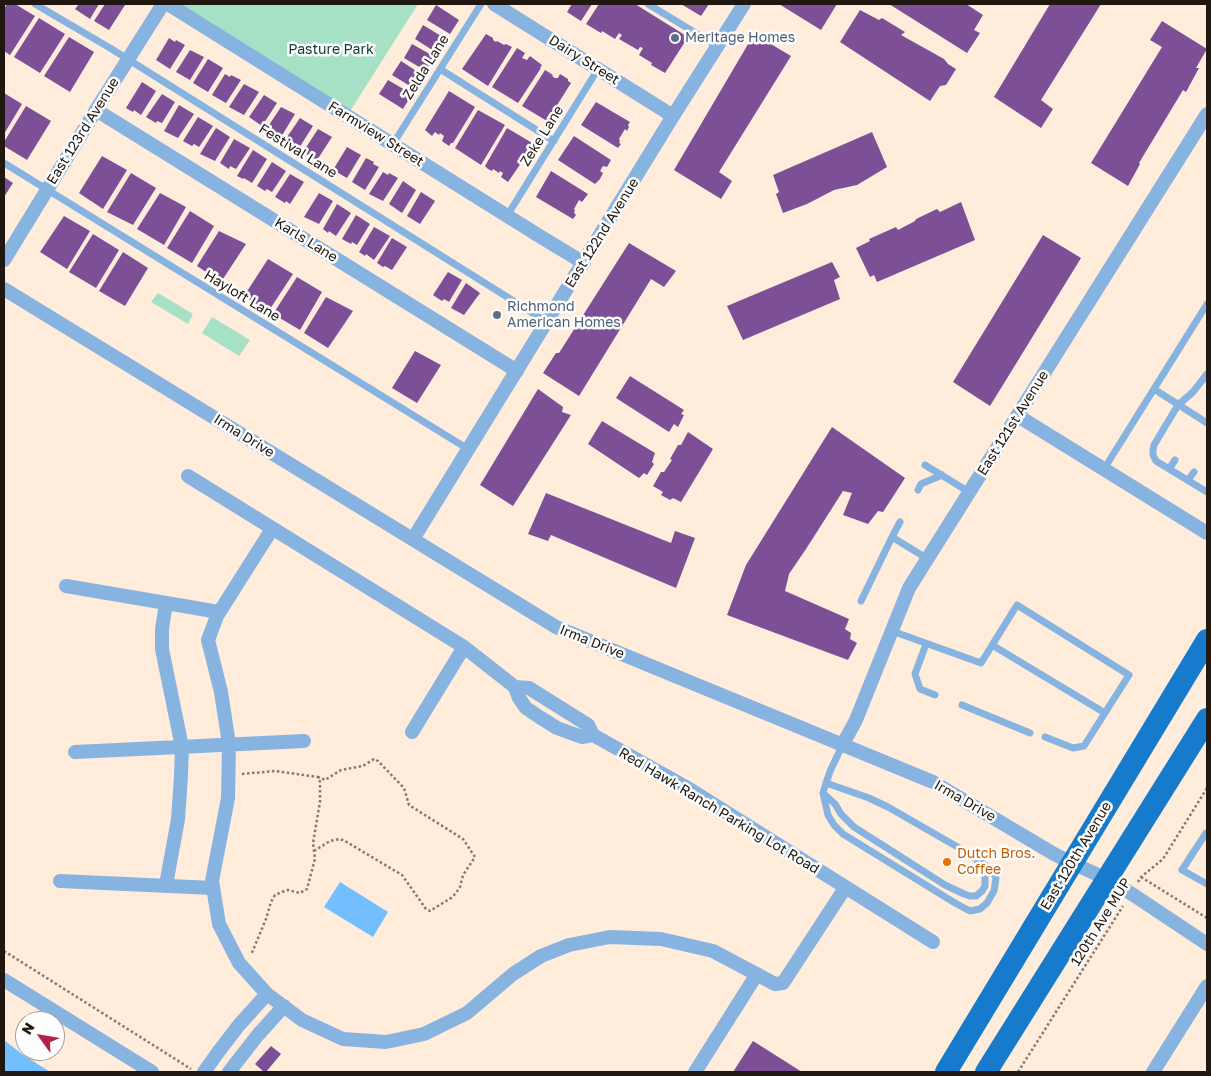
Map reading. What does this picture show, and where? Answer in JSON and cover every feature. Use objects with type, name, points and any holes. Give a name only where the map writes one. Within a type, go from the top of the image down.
[{"type":"main road","name":"East 120th Avenue","points":[[946,1072],[1207,640]]},
{"type":"main road","points":[[986,1072],[1207,719]]},
{"type":"street","name":"East 123rd Avenue","points":[[4,260],[127,59],[163,4]]},
{"type":"street","name":"Farmview Street","points":[[168,4],[584,262]]},
{"type":"street","name":"Dairy Street","points":[[494,4],[674,116]]},
{"type":"street","name":"East 122nd Avenue","points":[[413,540],[744,4]]},
{"type":"street","name":"Karls Lane","points":[[96,110],[517,371]]},
{"type":"street","name":"East 121st Avenue","points":[[844,744],[856,720],[909,588],[1207,114]]},
{"type":"street","name":"Irma Drive","points":[[4,288],[556,627],[933,782],[1054,854],[1107,879],[1207,944]]},
{"type":"street","points":[[1018,416],[1207,533]]},
{"type":"street","name":"Red Hawk Ranch Parking Lot Road","points":[[188,476],[464,647],[515,687],[519,698],[526,708],[541,718],[557,728],[582,737],[593,735]]},
{"type":"street","points":[[272,528],[219,612],[208,640],[221,692],[229,744],[228,798],[212,881],[219,924],[239,963],[267,994],[302,1020],[343,1039],[386,1042],[424,1034],[467,1013],[513,974],[541,956],[569,945],[610,937],[661,939],[714,951],[775,984],[783,983],[845,888]]},
{"type":"street","points":[[66,586],[219,612]]},
{"type":"street","points":[[166,603],[162,629],[162,649],[182,747],[178,819],[166,885]]},
{"type":"street","points":[[412,732],[464,647]]},
{"type":"street","name":"Red Hawk Ranch Parking Lot Road","points":[[515,687],[529,688],[588,725],[593,735],[686,787],[933,942]]},
{"type":"street","points":[[75,752],[304,741]]},
{"type":"street","points":[[60,880],[213,888]]},
{"type":"street","points":[[695,1072],[757,974]]},
{"type":"street","points":[[4,980],[152,1072]]},
{"type":"street","points":[[1153,1072],[1207,986]]},
{"type":"street","points":[[204,1072],[239,1025],[267,994]]},
{"type":"street","points":[[229,1072],[257,1036],[284,1006]]},
{"type":"lane","name":"Festival Lane","points":[[35,4],[110,48],[547,322]]},
{"type":"lane","name":"Zelda Lane","points":[[393,144],[481,4]]},
{"type":"lane","points":[[648,4],[717,46]]},
{"type":"lane","points":[[440,69],[554,141]]},
{"type":"lane","name":"Zeke Lane","points":[[507,216],[598,69]]},
{"type":"lane","name":"Hayloft Lane","points":[[4,163],[468,449]]},
{"type":"lane","points":[[1104,469],[1207,304]]},
{"type":"lane","points":[[1207,374],[1194,392],[1178,405],[1154,445],[1153,454],[1156,461],[1207,492]]},
{"type":"lane","points":[[1154,389],[1202,422]]},
{"type":"lane","points":[[1169,468],[1175,460]]},
{"type":"lane","points":[[925,465],[969,492]]},
{"type":"lane","points":[[1188,480],[1194,472]]},
{"type":"lane","points":[[918,490],[921,484],[942,476]]},
{"type":"lane","points":[[861,601],[900,522]]},
{"type":"lane","points":[[892,537],[928,559]]},
{"type":"lane","points":[[892,631],[981,663],[1017,605],[1129,675],[1084,746],[1073,748],[1045,738]]},
{"type":"lane","points":[[926,644],[914,674],[920,688],[935,695]]},
{"type":"lane","points":[[992,645],[1105,713]]},
{"type":"lane","points":[[962,705],[1030,733]]},
{"type":"lane","points":[[826,783],[869,798],[915,822],[992,870],[996,878],[994,891],[986,903],[980,909],[970,911],[954,903],[843,834],[834,825],[828,815],[823,793],[826,783],[831,769],[844,744]]},
{"type":"lane","points":[[823,793],[835,804],[841,814],[854,828],[945,885],[970,896],[976,896],[985,886],[985,874],[977,859]]},
{"type":"lane","points":[[1207,833],[1182,870],[1207,884]]},
{"type":"path","points":[[228,775],[275,771],[318,777],[326,780],[341,770],[363,766],[374,759],[404,788],[409,805],[463,839],[475,857],[463,875],[456,893],[430,911],[426,909],[402,875],[345,841],[330,841],[314,851]]},
{"type":"path","points":[[243,968],[254,949],[275,895],[288,890],[300,894],[307,889],[315,859],[313,843],[320,802],[320,782],[318,777]]},
{"type":"path","name":"120th Ave MUP","points":[[1018,1072],[1132,894],[1140,877],[1163,859],[1207,788]]},
{"type":"path","points":[[1140,877],[1207,918]]},
{"type":"path","points":[[4,951],[195,1072]]},
{"type":"green space","name":"Pasture Park","points":[[168,4],[418,4],[347,116]]},
{"type":"green space","points":[[158,293],[193,314],[188,324],[151,302]]},
{"type":"green space","points":[[212,317],[250,340],[239,356],[202,333]]},
{"type":"water","points":[[340,882],[388,912],[373,937],[324,907]]},
{"type":"water","points":[[4,1040],[15,1049],[15,1061],[33,1061],[50,1072],[4,1072]]},
{"type":"building","points":[[7,4],[15,4],[35,16],[10,55],[4,51],[4,9]]},
{"type":"building","points":[[79,4],[99,4],[90,19],[75,9]]},
{"type":"building","points":[[105,4],[125,5],[109,30],[94,21]]},
{"type":"building","points":[[572,4],[592,4],[581,21],[567,12]]},
{"type":"building","points":[[599,4],[635,4],[688,37],[665,73],[639,55],[643,48],[640,47],[638,50],[619,39],[622,35],[619,33],[615,39],[586,24]]},
{"type":"building","points":[[681,4],[709,4],[701,16]]},
{"type":"building","points":[[779,4],[837,4],[821,30]]},
{"type":"building","points":[[889,4],[966,4],[983,15],[974,30],[980,33],[967,53]]},
{"type":"building","points":[[1050,4],[1101,4],[1041,100],[1053,109],[1041,128],[994,97]]},
{"type":"building","points":[[436,5],[459,20],[450,34],[427,20]]},
{"type":"building","points":[[860,10],[879,20],[882,18],[905,32],[901,35],[944,59],[956,69],[946,85],[940,86],[930,101],[840,42]]},
{"type":"building","points":[[39,18],[65,34],[40,73],[14,57]]},
{"type":"building","points":[[1162,21],[1207,49],[1196,68],[1199,68],[1186,92],[1183,90],[1139,163],[1128,186],[1091,163],[1162,47],[1150,40]]},
{"type":"building","points":[[423,25],[446,39],[437,53],[415,39]]},
{"type":"building","points":[[486,34],[496,42],[512,47],[488,86],[462,69]]},
{"type":"building","points":[[754,34],[791,56],[719,172],[732,181],[721,199],[674,170]]},
{"type":"building","points":[[69,37],[94,52],[70,92],[44,76]]},
{"type":"building","points":[[169,38],[185,45],[170,69],[156,60]]},
{"type":"building","points":[[412,44],[435,57],[426,71],[404,58]]},
{"type":"building","points":[[517,48],[525,53],[522,58],[527,60],[530,56],[542,65],[518,103],[492,87]]},
{"type":"building","points":[[190,50],[204,57],[190,80],[176,72]]},
{"type":"building","points":[[208,59],[223,68],[208,92],[193,83]]},
{"type":"building","points":[[401,61],[424,76],[415,89],[392,75]]},
{"type":"building","points":[[545,70],[555,78],[558,78],[560,74],[571,83],[547,121],[522,106]]},
{"type":"building","points":[[225,74],[241,80],[226,103],[212,95]]},
{"type":"building","points":[[388,80],[412,94],[403,109],[379,94]]},
{"type":"building","points":[[142,82],[156,91],[141,115],[134,110],[133,112],[126,108]]},
{"type":"building","points":[[244,84],[259,92],[244,115],[229,107]]},
{"type":"building","points":[[449,91],[475,107],[453,143],[449,146],[442,141],[444,136],[440,133],[439,135],[435,132],[432,136],[425,130]]},
{"type":"building","points":[[4,93],[22,104],[4,134]]},
{"type":"building","points":[[162,94],[175,102],[162,123],[157,121],[156,123],[146,117]]},
{"type":"building","points":[[264,95],[277,103],[262,126],[249,117]]},
{"type":"building","points":[[596,102],[630,122],[627,131],[625,129],[619,139],[621,144],[618,148],[581,125]]},
{"type":"building","points":[[179,105],[194,114],[178,138],[164,131]]},
{"type":"building","points":[[26,106],[51,121],[27,160],[4,146],[4,142]]},
{"type":"building","points":[[281,107],[295,114],[281,137],[267,128]]},
{"type":"building","points":[[478,110],[505,125],[481,165],[455,148]]},
{"type":"building","points":[[198,117],[213,126],[199,147],[194,144],[192,146],[183,141]]},
{"type":"building","points":[[300,118],[313,126],[299,148],[285,140]]},
{"type":"building","points":[[216,128],[230,137],[215,161],[200,154]]},
{"type":"building","points":[[507,128],[534,144],[508,182],[501,177],[503,173],[493,169],[492,171],[485,166]]},
{"type":"building","points":[[318,129],[332,137],[317,160],[303,152]]},
{"type":"building","points":[[872,132],[887,167],[857,185],[834,190],[807,204],[783,213],[776,194],[779,192],[773,175]]},
{"type":"building","points":[[574,136],[611,160],[607,167],[603,166],[600,171],[603,173],[595,184],[558,160]]},
{"type":"building","points":[[234,139],[250,148],[236,169],[230,166],[229,169],[220,163]]},
{"type":"building","points":[[347,147],[361,155],[347,178],[333,170]]},
{"type":"building","points":[[253,150],[267,159],[252,183],[237,176]]},
{"type":"building","points":[[102,156],[127,170],[103,209],[79,193]]},
{"type":"building","points":[[366,158],[379,167],[365,190],[352,182]]},
{"type":"building","points":[[272,162],[286,171],[272,192],[267,189],[265,191],[257,186]]},
{"type":"building","points":[[551,171],[588,194],[582,202],[579,200],[574,209],[576,215],[573,219],[536,197]]},
{"type":"building","points":[[383,172],[398,178],[383,201],[369,194]]},
{"type":"building","points":[[131,173],[156,188],[133,225],[107,212]]},
{"type":"building","points":[[290,174],[304,182],[290,204],[275,197]]},
{"type":"building","points":[[4,177],[13,183],[4,197]]},
{"type":"building","points":[[403,181],[416,190],[402,213],[389,204]]},
{"type":"building","points":[[421,192],[435,201],[420,224],[407,216]]},
{"type":"building","points":[[160,193],[186,207],[164,245],[137,229]]},
{"type":"building","points":[[319,193],[333,201],[319,224],[304,217]]},
{"type":"building","points":[[961,202],[975,240],[877,282],[874,275],[870,277],[856,248],[870,241],[869,239],[896,227],[898,230],[937,209],[940,212]]},
{"type":"building","points":[[337,204],[351,213],[336,236],[323,229]]},
{"type":"building","points":[[190,211],[214,226],[192,263],[167,248]]},
{"type":"building","points":[[356,215],[370,224],[357,245],[342,239]]},
{"type":"building","points":[[64,216],[90,231],[67,269],[40,252]]},
{"type":"building","points":[[374,227],[390,236],[374,260],[366,254],[365,256],[359,252]]},
{"type":"building","points":[[219,231],[246,244],[221,282],[197,266]]},
{"type":"building","points":[[93,234],[119,250],[96,288],[69,272]]},
{"type":"building","points":[[1043,235],[1081,258],[990,406],[953,382]]},
{"type":"building","points":[[392,238],[407,247],[392,270],[377,263]]},
{"type":"building","points":[[629,243],[676,271],[664,287],[651,279],[579,396],[543,373],[556,353],[559,353]]},
{"type":"building","points":[[123,252],[148,268],[125,306],[99,291]]},
{"type":"building","points":[[268,259],[293,274],[268,312],[244,296]]},
{"type":"building","points":[[832,262],[840,277],[834,280],[840,299],[743,340],[727,306]]},
{"type":"building","points":[[448,272],[462,280],[449,302],[444,299],[442,301],[433,295]]},
{"type":"building","points":[[297,277],[322,292],[300,330],[273,314]]},
{"type":"building","points":[[466,283],[480,293],[464,315],[451,308]]},
{"type":"building","points":[[326,297],[353,311],[328,348],[304,333]]},
{"type":"building","points":[[415,351],[441,365],[417,403],[392,388]]},
{"type":"building","points":[[630,376],[684,410],[681,414],[684,415],[678,427],[674,424],[669,432],[616,398]]},
{"type":"building","points":[[538,389],[563,407],[562,412],[571,415],[513,506],[480,485]]},
{"type":"building","points":[[602,421],[655,453],[652,462],[654,464],[647,475],[644,473],[639,478],[588,444]]},
{"type":"building","points":[[832,427],[905,478],[883,512],[878,511],[868,524],[843,515],[852,493],[843,491],[789,574],[785,591],[849,619],[845,629],[851,633],[850,639],[857,643],[848,660],[727,615],[746,565]]},
{"type":"building","points":[[688,432],[713,449],[681,502],[673,498],[670,500],[661,495],[663,492],[653,486],[661,472],[664,472],[672,460],[670,459]]},
{"type":"building","points":[[546,493],[671,543],[675,531],[695,538],[676,588],[551,535],[548,541],[528,534]]},
{"type":"building","points":[[753,1041],[802,1072],[733,1072]]},
{"type":"building","points":[[271,1046],[281,1054],[264,1072],[255,1064]]},
{"type":"place","name":"Meritage Homes","points":[[675,38]]},
{"type":"place","name":"Richmond American Homes","points":[[497,315]]},
{"type":"place","name":"Dutch Bros. Coffee","points":[[947,862]]}]
